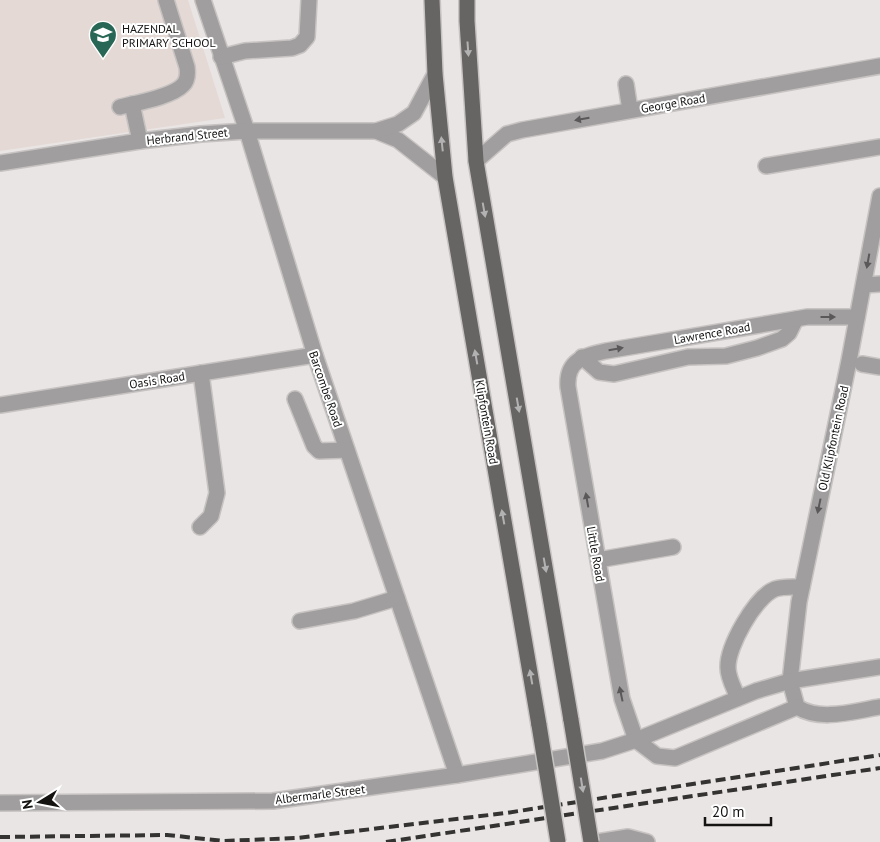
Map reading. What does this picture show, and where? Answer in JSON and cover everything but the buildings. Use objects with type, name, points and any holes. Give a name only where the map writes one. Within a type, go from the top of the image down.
[{"type":"main road","name":"Klipfontein Road","points":[[432,0],[435,74],[445,177],[558,842]]},
{"type":"main road","points":[[467,0],[476,161],[591,842]]},
{"type":"street","points":[[140,141],[126,106],[176,91],[184,84],[188,77],[188,67],[166,0]]},
{"type":"street","name":"Barcombe Road","points":[[203,0],[247,130],[315,355],[457,775]]},
{"type":"street","points":[[221,57],[234,53],[264,49],[292,48],[304,42],[309,26],[309,0]]},
{"type":"street","name":"George Road","points":[[476,161],[507,134],[630,110],[880,66]]},
{"type":"street","name":"Herbrand Street","points":[[0,163],[140,141],[247,130],[376,131],[398,124],[414,113],[435,74]]},
{"type":"street","points":[[626,84],[630,110]]},
{"type":"street","name":"Herbrand Street","points":[[376,131],[398,140],[445,177]]},
{"type":"street","points":[[766,166],[880,147]]},
{"type":"street","name":"Old Klipfontein Road","points":[[790,681],[802,587],[858,317],[880,196]]},
{"type":"street","points":[[864,285],[880,284]]},
{"type":"street","name":"Lawrence Road","points":[[577,361],[684,338],[796,319],[858,317]]},
{"type":"street","points":[[577,361],[599,372],[614,374],[688,357],[726,356],[769,345],[782,339],[789,333],[796,319]]},
{"type":"street","points":[[684,338],[688,357]]},
{"type":"street","name":"Oasis Road","points":[[0,405],[315,355]]},
{"type":"street","name":"Little Road","points":[[577,361],[567,377],[568,387],[622,699],[636,740]]},
{"type":"street","points":[[862,364],[880,367]]},
{"type":"street","points":[[200,527],[211,516],[218,493],[202,373]]},
{"type":"street","points":[[295,399],[314,446],[319,451],[347,450]]},
{"type":"street","points":[[598,560],[673,547]]},
{"type":"street","points":[[738,698],[728,668],[729,658],[740,630],[766,594],[775,589],[802,587]]},
{"type":"street","points":[[300,620],[354,611],[397,598]]},
{"type":"street","points":[[636,740],[738,698],[790,681],[880,667]]},
{"type":"street","points":[[790,681],[797,707],[807,713],[820,715],[880,707]]},
{"type":"street","points":[[636,740],[657,756],[675,758],[797,707]]},
{"type":"street","name":"Albermarle Street","points":[[0,803],[273,801],[457,775],[602,751],[636,740]]},
{"type":"street","points":[[597,842],[628,837],[647,842]]},
{"type":"shaded area","name":"HAZENDAL PRIMARY SCHOOL","points":[[0,0],[188,0],[225,118],[0,151]]},
{"type":"railway","points":[[0,837],[167,835],[224,841],[297,838],[506,813],[880,755]]},
{"type":"railway","points":[[386,842],[880,768]]},
{"type":"place","name":"HAZENDAL PRIMARY SCHOOL","points":[[103,59]]}]
